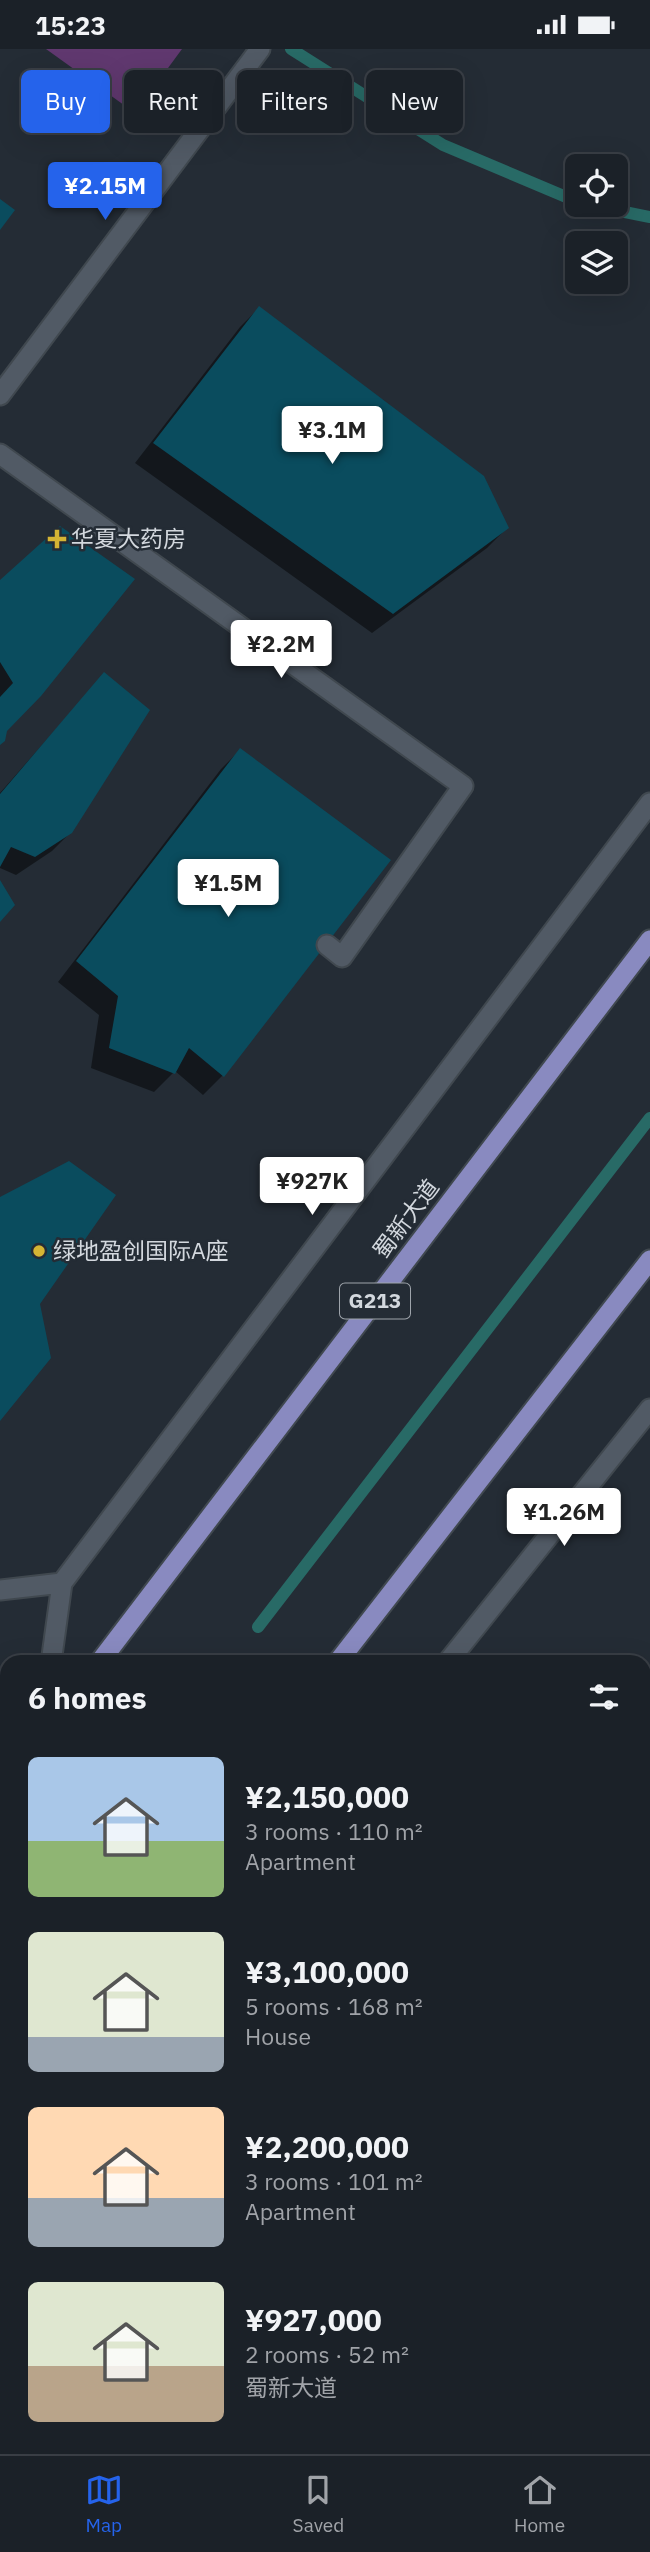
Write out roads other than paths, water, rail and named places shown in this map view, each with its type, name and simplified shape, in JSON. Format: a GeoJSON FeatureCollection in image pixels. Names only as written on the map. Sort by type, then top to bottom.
{"type":"FeatureCollection","features":[{"type":"Feature","properties":{"kind":"highway","name":"蜀新大道"},"geometry":{"type":"LineString","coordinates":[[105,1655],[650,940]]}},
{"type":"Feature","properties":{"kind":"highway"},"geometry":{"type":"LineString","coordinates":[[343,1655],[650,1260]]}},
{"type":"Feature","properties":{"kind":"street"},"geometry":{"type":"LineString","coordinates":[[0,395],[260,49]]}},
{"type":"Feature","properties":{"kind":"street"},"geometry":{"type":"LineString","coordinates":[[0,454],[463,786],[342,957],[327,945]]}},
{"type":"Feature","properties":{"kind":"street"},"geometry":{"type":"LineString","coordinates":[[52,1655],[61,1583],[650,803]]}},
{"type":"Feature","properties":{"kind":"street"},"geometry":{"type":"LineString","coordinates":[[453,1655],[650,1409]]}},
{"type":"Feature","properties":{"kind":"street"},"geometry":{"type":"LineString","coordinates":[[0,1590],[61,1583]]}},
{"type":"Feature","properties":{"kind":"waterway"},"geometry":{"type":"LineString","coordinates":[[291,49],[443,145],[565,197]]}},
{"type":"Feature","properties":{"kind":"waterway"},"geometry":{"type":"LineString","coordinates":[[628,213],[650,217]]}},
{"type":"Feature","properties":{"kind":"waterway"},"geometry":{"type":"LineString","coordinates":[[258,1627],[650,1118]]}},
{"type":"Feature","properties":{"kind":"place","name":"华夏大药房"},"geometry":{"type":"Point","coordinates":[57,539]}},
{"type":"Feature","properties":{"kind":"place","name":"绿地盈创国际A座"},"geometry":{"type":"Point","coordinates":[39,1251]}}]}
